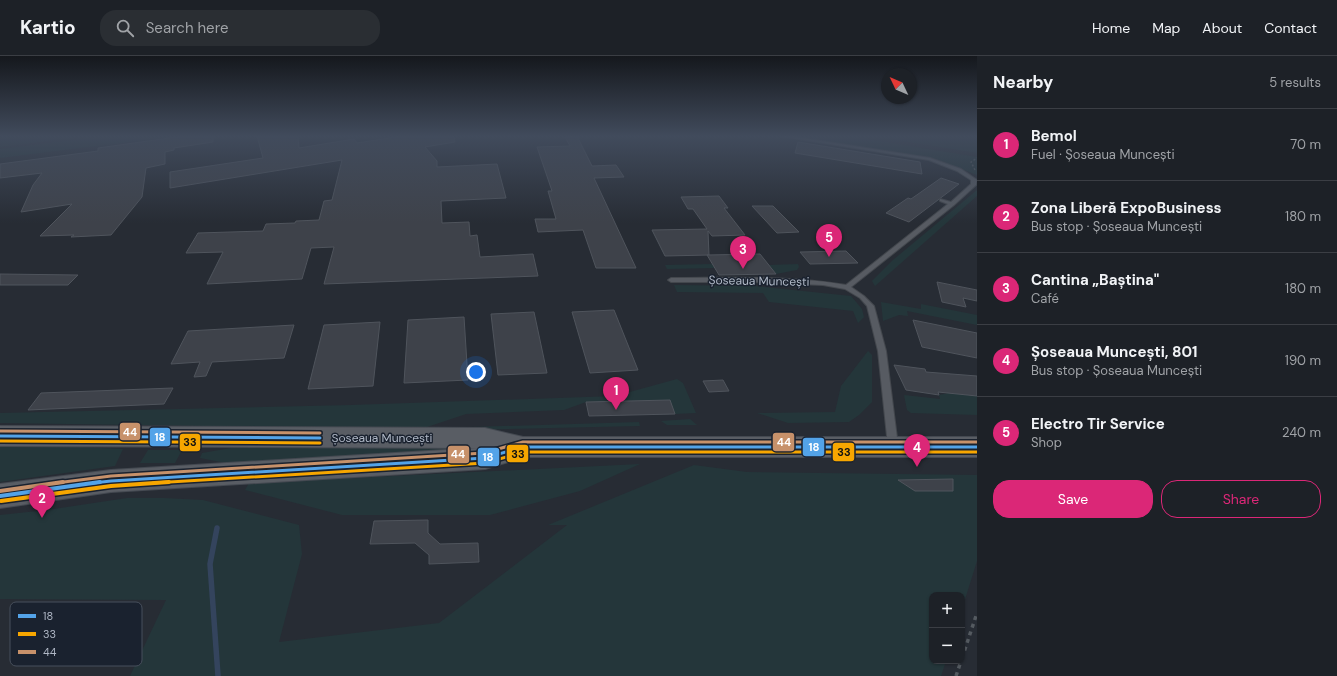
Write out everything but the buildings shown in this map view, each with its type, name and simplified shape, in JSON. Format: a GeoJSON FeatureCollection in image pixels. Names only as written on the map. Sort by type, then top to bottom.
{"type":"FeatureCollection","features":[{"type":"Feature","properties":{"kind":"main road","name":"Șoseaua Muncești"},"geometry":{"type":"LineString","coordinates":[[0,436],[485,438],[523,447],[977,447]]}},
{"type":"Feature","properties":{"kind":"main road","name":"Șoseaua Muncești"},"geometry":{"type":"LineString","coordinates":[[0,496],[111,481],[485,458],[523,447]]}},
{"type":"Feature","properties":{"kind":"lane"},"geometry":{"type":"LineString","coordinates":[[847,287],[952,204],[974,184],[974,180],[970,176],[946,165]]}},
{"type":"Feature","properties":{"kind":"lane"},"geometry":{"type":"LineString","coordinates":[[942,200],[952,204]]}},
{"type":"Feature","properties":{"kind":"lane","name":"Șoseaua Muncești"},"geometry":{"type":"LineString","coordinates":[[671,280],[806,282],[835,284],[847,287],[862,297],[870,306],[882,351],[893,447]]}},
{"type":"Feature","properties":{"kind":"path"},"geometry":{"type":"LineString","coordinates":[[970,176],[975,170],[973,165]]}},
{"type":"Feature","properties":{"kind":"path"},"geometry":{"type":"LineString","coordinates":[[965,651],[977,613]]}},
{"type":"Feature","properties":{"kind":"path"},"geometry":{"type":"LineString","coordinates":[[956,676],[960,664]]}},
{"type":"Feature","properties":{"kind":"shaded area"},"geometry":{"type":"Polygon","coordinates":[[[951,165],[977,165],[977,175],[951,165]]]}},
{"type":"Feature","properties":{"kind":"shaded area"},"geometry":{"type":"Polygon","coordinates":[[[977,190],[977,196],[875,286],[872,281],[893,260],[977,190]]]}},
{"type":"Feature","properties":{"kind":"shaded area"},"geometry":{"type":"Polygon","coordinates":[[[712,264],[715,268],[667,269],[665,265],[712,264]]]}},
{"type":"Feature","properties":{"kind":"shaded area"},"geometry":{"type":"Polygon","coordinates":[[[798,264],[799,267],[797,270],[776,274],[769,265],[798,264]]]}},
{"type":"Feature","properties":{"kind":"shaded area"},"geometry":{"type":"Polygon","coordinates":[[[674,285],[755,286],[851,296],[862,309],[864,317],[858,323],[853,311],[769,302],[763,293],[677,292],[674,285]]]}},
{"type":"Feature","properties":{"kind":"shaded area"},"geometry":{"type":"Polygon","coordinates":[[[881,302],[921,309],[921,304],[977,315],[977,325],[907,311],[908,316],[899,315],[883,321],[881,302]]]}},
{"type":"Feature","properties":{"kind":"shaded area"},"geometry":{"type":"Polygon","coordinates":[[[868,351],[872,355],[872,402],[859,415],[849,422],[788,423],[757,413],[835,412],[841,386],[868,351]]]}},
{"type":"Feature","properties":{"kind":"shaded area"},"geometry":{"type":"Polygon","coordinates":[[[677,379],[683,383],[696,413],[675,414],[669,400],[586,402],[564,410],[466,414],[421,429],[0,423],[0,413],[351,405],[615,396],[677,379]]]}},
{"type":"Feature","properties":{"kind":"shaded area"},"geometry":{"type":"Polygon","coordinates":[[[949,393],[977,396],[977,415],[911,413],[907,410],[904,395],[940,399],[939,395],[949,393]]]}},
{"type":"Feature","properties":{"kind":"shaded area"},"geometry":{"type":"Polygon","coordinates":[[[690,419],[697,425],[667,425],[661,421],[690,419]]]}},
{"type":"Feature","properties":{"kind":"shaded area"},"geometry":{"type":"Polygon","coordinates":[[[639,422],[640,426],[470,430],[471,427],[639,422]]]}},
{"type":"Feature","properties":{"kind":"shaded area"},"geometry":{"type":"Polygon","coordinates":[[[0,443],[123,449],[115,466],[0,482],[0,443]]]}},
{"type":"Feature","properties":{"kind":"shaded area"},"geometry":{"type":"Polygon","coordinates":[[[254,444],[470,446],[469,452],[241,466],[200,458],[202,453],[254,444]]]}},
{"type":"Feature","properties":{"kind":"shaded area"},"geometry":{"type":"Polygon","coordinates":[[[148,450],[182,450],[175,463],[140,463],[148,450]]]}},
{"type":"Feature","properties":{"kind":"shaded area"},"geometry":{"type":"Polygon","coordinates":[[[640,464],[580,491],[490,515],[342,515],[245,490],[249,483],[640,464]]]}},
{"type":"Feature","properties":{"kind":"shaded area"},"geometry":{"type":"Polygon","coordinates":[[[694,465],[747,472],[977,475],[977,561],[965,599],[965,592],[929,592],[929,664],[945,664],[941,676],[130,676],[135,666],[142,666],[142,651],[166,600],[0,599],[0,515],[47,510],[127,498],[203,500],[299,525],[302,554],[279,642],[439,623],[567,525],[548,525],[694,465]]]}},
{"type":"Feature","properties":{"kind":"waterway"},"geometry":{"type":"LineString","coordinates":[[217,528],[210,564],[218,676]]}},
{"type":"Feature","properties":{"kind":"transit line","name":"44"},"geometry":{"type":"LineString","coordinates":[[0,431],[320,433]]}},
{"type":"Feature","properties":{"kind":"transit line","name":"18"},"geometry":{"type":"LineString","coordinates":[[0,436],[320,438]]}},
{"type":"Feature","properties":{"kind":"transit line","name":"33"},"geometry":{"type":"LineString","coordinates":[[0,441],[320,443]]}},
{"type":"Feature","properties":{"kind":"transit line","name":"44"},"geometry":{"type":"LineString","coordinates":[[0,491],[111,476],[484,453],[523,442],[977,442]]}},
{"type":"Feature","properties":{"kind":"transit line","name":"18"},"geometry":{"type":"LineString","coordinates":[[0,496],[111,481],[485,458],[523,447],[977,447]]}},
{"type":"Feature","properties":{"kind":"transit line","name":"33"},"geometry":{"type":"LineString","coordinates":[[1,501],[111,486],[485,463],[524,452],[977,452]]}},
{"type":"Feature","properties":{"kind":"place","name":"Electro Tir Service"},"geometry":{"type":"Point","coordinates":[829,257]}},
{"type":"Feature","properties":{"kind":"place","name":"Cantina „Baștina\""},"geometry":{"type":"Point","coordinates":[743,269]}},
{"type":"Feature","properties":{"kind":"place","name":"Bemol"},"geometry":{"type":"Point","coordinates":[616,410]}},
{"type":"Feature","properties":{"kind":"place","name":"Șoseaua Muncești, 801"},"geometry":{"type":"Point","coordinates":[917,467]}},
{"type":"Feature","properties":{"kind":"place","name":"Zona Liberă ExpoBusiness"},"geometry":{"type":"Point","coordinates":[42,518]}}]}
